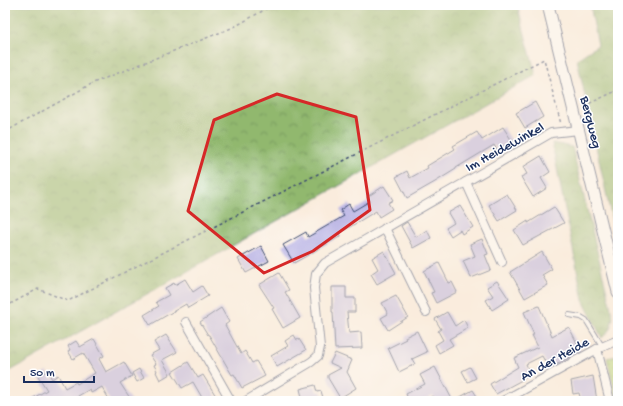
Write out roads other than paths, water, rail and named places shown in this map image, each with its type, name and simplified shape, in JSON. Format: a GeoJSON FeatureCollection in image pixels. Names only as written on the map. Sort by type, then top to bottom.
{"type":"FeatureCollection","features":[{"type":"Feature","properties":{"kind":"main road","name":"Bergweg"},"geometry":{"type":"LineString","coordinates":[[548,5],[618,292]]}},
{"type":"Feature","properties":{"kind":"street","name":"Im Heidewinkel"},"geometry":{"type":"LineString","coordinates":[[246,401],[311,362],[318,356],[320,347],[314,288],[316,274],[325,263],[551,133],[579,130]]}},
{"type":"Feature","properties":{"kind":"street","name":"Im Heidewinkel"},"geometry":{"type":"LineString","coordinates":[[466,182],[502,262]]}},
{"type":"Feature","properties":{"kind":"street"},"geometry":{"type":"LineString","coordinates":[[385,228],[426,312]]}},
{"type":"Feature","properties":{"kind":"street"},"geometry":{"type":"LineString","coordinates":[[186,322],[231,401]]}},
{"type":"Feature","properties":{"kind":"street","name":"An der Heide"},"geometry":{"type":"LineString","coordinates":[[503,401],[600,347],[618,340]]}},
{"type":"Feature","properties":{"kind":"street"},"geometry":{"type":"LineString","coordinates":[[600,347],[610,401]]}},
{"type":"Feature","properties":{"kind":"lane"},"geometry":{"type":"LineString","coordinates":[[569,315],[581,317],[586,320],[600,347]]}}]}
